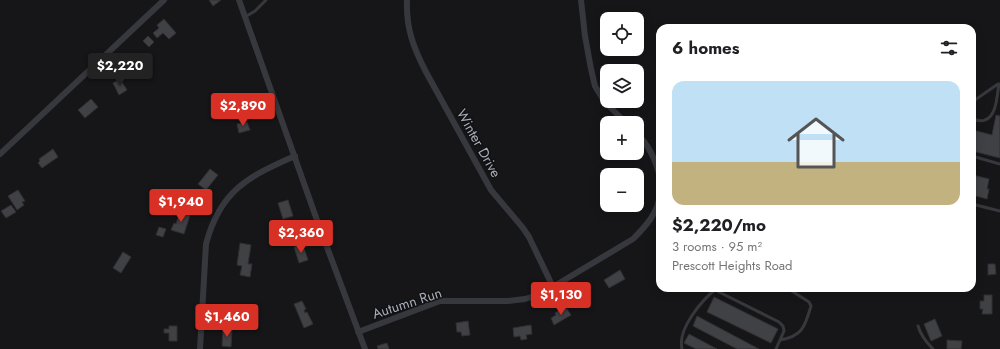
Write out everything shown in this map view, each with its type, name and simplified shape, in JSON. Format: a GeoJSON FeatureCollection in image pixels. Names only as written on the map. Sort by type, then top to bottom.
{"type":"FeatureCollection","features":[{"type":"Feature","properties":{"kind":"street"},"geometry":{"type":"LineString","coordinates":[[0,154],[164,0]]}},
{"type":"Feature","properties":{"kind":"street"},"geometry":{"type":"LineString","coordinates":[[239,0],[365,349]]}},
{"type":"Feature","properties":{"kind":"street","name":"Winter Drive"},"geometry":{"type":"LineString","coordinates":[[407,0],[406,16],[409,33],[421,62],[486,181],[496,197],[526,233],[553,287]]}},
{"type":"Feature","properties":{"kind":"street"},"geometry":{"type":"LineString","coordinates":[[581,0],[585,36],[595,86],[604,101],[619,116]]}},
{"type":"Feature","properties":{"kind":"street"},"geometry":{"type":"LineString","coordinates":[[644,142],[651,150],[656,162]]}},
{"type":"Feature","properties":{"kind":"street"},"geometry":{"type":"LineString","coordinates":[[200,349],[206,244],[210,228],[217,213],[238,187],[251,177],[295,156]]}},
{"type":"Feature","properties":{"kind":"street","name":"Autumn Run"},"geometry":{"type":"LineString","coordinates":[[358,332],[440,302],[508,301],[525,299],[541,294],[633,239],[645,227],[654,214],[656,207]]}},
{"type":"Feature","properties":{"kind":"lane"},"geometry":{"type":"LineString","coordinates":[[245,16],[255,11],[266,0]]}},
{"type":"Feature","properties":{"kind":"lane"},"geometry":{"type":"LineString","coordinates":[[976,99],[1000,84]]}},
{"type":"Feature","properties":{"kind":"lane"},"geometry":{"type":"LineString","coordinates":[[976,120],[987,120],[993,112],[1000,84]]}},
{"type":"Feature","properties":{"kind":"lane"},"geometry":{"type":"LineString","coordinates":[[976,157],[1000,164]]}},
{"type":"Feature","properties":{"kind":"lane"},"geometry":{"type":"LineString","coordinates":[[976,205],[1000,211]]}},
{"type":"Feature","properties":{"kind":"lane"},"geometry":{"type":"LineString","coordinates":[[682,349],[680,341],[692,315],[713,292]]}},
{"type":"Feature","properties":{"kind":"lane"},"geometry":{"type":"LineString","coordinates":[[722,292],[779,322],[783,326],[784,330],[776,349]]}},
{"type":"Feature","properties":{"kind":"lane"},"geometry":{"type":"LineString","coordinates":[[780,340],[791,338],[802,330],[811,306],[810,302],[794,292]]}},
{"type":"Feature","properties":{"kind":"lane"},"geometry":{"type":"LineString","coordinates":[[918,326],[924,339],[933,349]]}},
{"type":"Feature","properties":{"kind":"building"},"geometry":{"type":"Polygon","coordinates":[[[209,0],[221,0],[213,6],[209,0]]]}},
{"type":"Feature","properties":{"kind":"building"},"geometry":{"type":"Polygon","coordinates":[[[164,19],[176,33],[169,39],[163,33],[157,38],[153,33],[159,28],[157,25],[164,19]]]}},
{"type":"Feature","properties":{"kind":"building"},"geometry":{"type":"Polygon","coordinates":[[[148,36],[154,42],[149,47],[143,41],[148,36]]]}},
{"type":"Feature","properties":{"kind":"building"},"geometry":{"type":"Polygon","coordinates":[[[121,60],[129,73],[121,77],[113,64],[121,60]]]}},
{"type":"Feature","properties":{"kind":"building"},"geometry":{"type":"Polygon","coordinates":[[[120,79],[127,90],[119,95],[113,83],[120,79]]]}},
{"type":"Feature","properties":{"kind":"building"},"geometry":{"type":"Polygon","coordinates":[[[257,98],[262,112],[247,117],[244,110],[249,109],[247,102],[257,98]]]}},
{"type":"Feature","properties":{"kind":"building"},"geometry":{"type":"Polygon","coordinates":[[[91,99],[98,107],[85,118],[78,110],[91,99]]]}},
{"type":"Feature","properties":{"kind":"building"},"geometry":{"type":"Polygon","coordinates":[[[996,115],[1000,116],[1000,158],[976,152],[976,131],[992,135],[996,115]]]}},
{"type":"Feature","properties":{"kind":"building"},"geometry":{"type":"Polygon","coordinates":[[[247,122],[250,130],[239,133],[237,124],[247,122]]]}},
{"type":"Feature","properties":{"kind":"building"},"geometry":{"type":"Polygon","coordinates":[[[53,149],[58,157],[42,168],[38,163],[40,161],[39,159],[53,149]]]}},
{"type":"Feature","properties":{"kind":"building"},"geometry":{"type":"Polygon","coordinates":[[[210,169],[218,175],[206,190],[198,184],[210,169]]]}},
{"type":"Feature","properties":{"kind":"building"},"geometry":{"type":"Polygon","coordinates":[[[976,176],[989,179],[987,199],[976,196],[976,176]]]}},
{"type":"Feature","properties":{"kind":"building"},"geometry":{"type":"Polygon","coordinates":[[[18,190],[25,201],[22,202],[24,205],[17,210],[8,196],[18,190]]]}},
{"type":"Feature","properties":{"kind":"building"},"geometry":{"type":"Polygon","coordinates":[[[288,200],[293,216],[283,219],[278,203],[288,200]]]}},
{"type":"Feature","properties":{"kind":"building"},"geometry":{"type":"Polygon","coordinates":[[[11,205],[16,212],[6,218],[1,211],[11,205]]]}},
{"type":"Feature","properties":{"kind":"building"},"geometry":{"type":"Polygon","coordinates":[[[180,211],[190,215],[184,234],[171,230],[174,223],[176,224],[180,211]]]}},
{"type":"Feature","properties":{"kind":"building"},"geometry":{"type":"Polygon","coordinates":[[[159,227],[166,229],[163,237],[156,235],[159,227]]]}},
{"type":"Feature","properties":{"kind":"building"},"geometry":{"type":"Polygon","coordinates":[[[240,243],[251,245],[248,264],[252,264],[250,277],[240,275],[242,266],[237,265],[240,243]]]}},
{"type":"Feature","properties":{"kind":"building"},"geometry":{"type":"Polygon","coordinates":[[[303,245],[308,260],[299,263],[294,247],[303,245]]]}},
{"type":"Feature","properties":{"kind":"building"},"geometry":{"type":"Polygon","coordinates":[[[123,252],[131,257],[121,273],[113,268],[123,252]]]}},
{"type":"Feature","properties":{"kind":"building"},"geometry":{"type":"Polygon","coordinates":[[[988,264],[995,264],[996,274],[988,275],[988,264]]]}},
{"type":"Feature","properties":{"kind":"building"},"geometry":{"type":"Polygon","coordinates":[[[620,270],[625,279],[609,288],[604,280],[620,270]]]}},
{"type":"Feature","properties":{"kind":"building"},"geometry":{"type":"Polygon","coordinates":[[[984,295],[992,295],[992,314],[982,314],[983,309],[980,309],[980,301],[984,301],[984,295]]]}},
{"type":"Feature","properties":{"kind":"building"},"geometry":{"type":"Polygon","coordinates":[[[714,297],[778,329],[771,343],[707,312],[714,297]]]}},
{"type":"Feature","properties":{"kind":"building"},"geometry":{"type":"Polygon","coordinates":[[[302,301],[306,309],[304,310],[305,313],[307,312],[313,324],[304,328],[294,304],[302,301]]]}},
{"type":"Feature","properties":{"kind":"building"},"geometry":{"type":"Polygon","coordinates":[[[565,306],[571,315],[554,325],[551,318],[565,306]]]}},
{"type":"Feature","properties":{"kind":"building"},"geometry":{"type":"Polygon","coordinates":[[[697,316],[759,349],[737,349],[693,326],[697,316]]]}},
{"type":"Feature","properties":{"kind":"building"},"geometry":{"type":"Polygon","coordinates":[[[935,319],[942,336],[931,341],[924,324],[935,319]]]}},
{"type":"Feature","properties":{"kind":"building"},"geometry":{"type":"Polygon","coordinates":[[[468,321],[470,335],[462,336],[461,332],[457,332],[456,323],[468,321]]]}},
{"type":"Feature","properties":{"kind":"building"},"geometry":{"type":"Polygon","coordinates":[[[531,325],[532,334],[526,335],[527,339],[521,340],[520,336],[514,337],[513,328],[531,325]]]}},
{"type":"Feature","properties":{"kind":"building"},"geometry":{"type":"Polygon","coordinates":[[[169,326],[177,326],[177,341],[169,341],[169,333],[164,333],[164,329],[169,329],[169,326]]]}},
{"type":"Feature","properties":{"kind":"building"},"geometry":{"type":"Polygon","coordinates":[[[223,329],[232,330],[231,347],[222,346],[223,329]]]}},
{"type":"Feature","properties":{"kind":"building"},"geometry":{"type":"Polygon","coordinates":[[[689,334],[717,349],[696,349],[684,343],[689,334]]]}},
{"type":"Feature","properties":{"kind":"building"},"geometry":{"type":"Polygon","coordinates":[[[947,340],[962,341],[961,349],[947,349],[947,340]]]}},
{"type":"Feature","properties":{"kind":"building"},"geometry":{"type":"Polygon","coordinates":[[[387,343],[389,349],[378,349],[377,346],[387,343]]]}}]}
